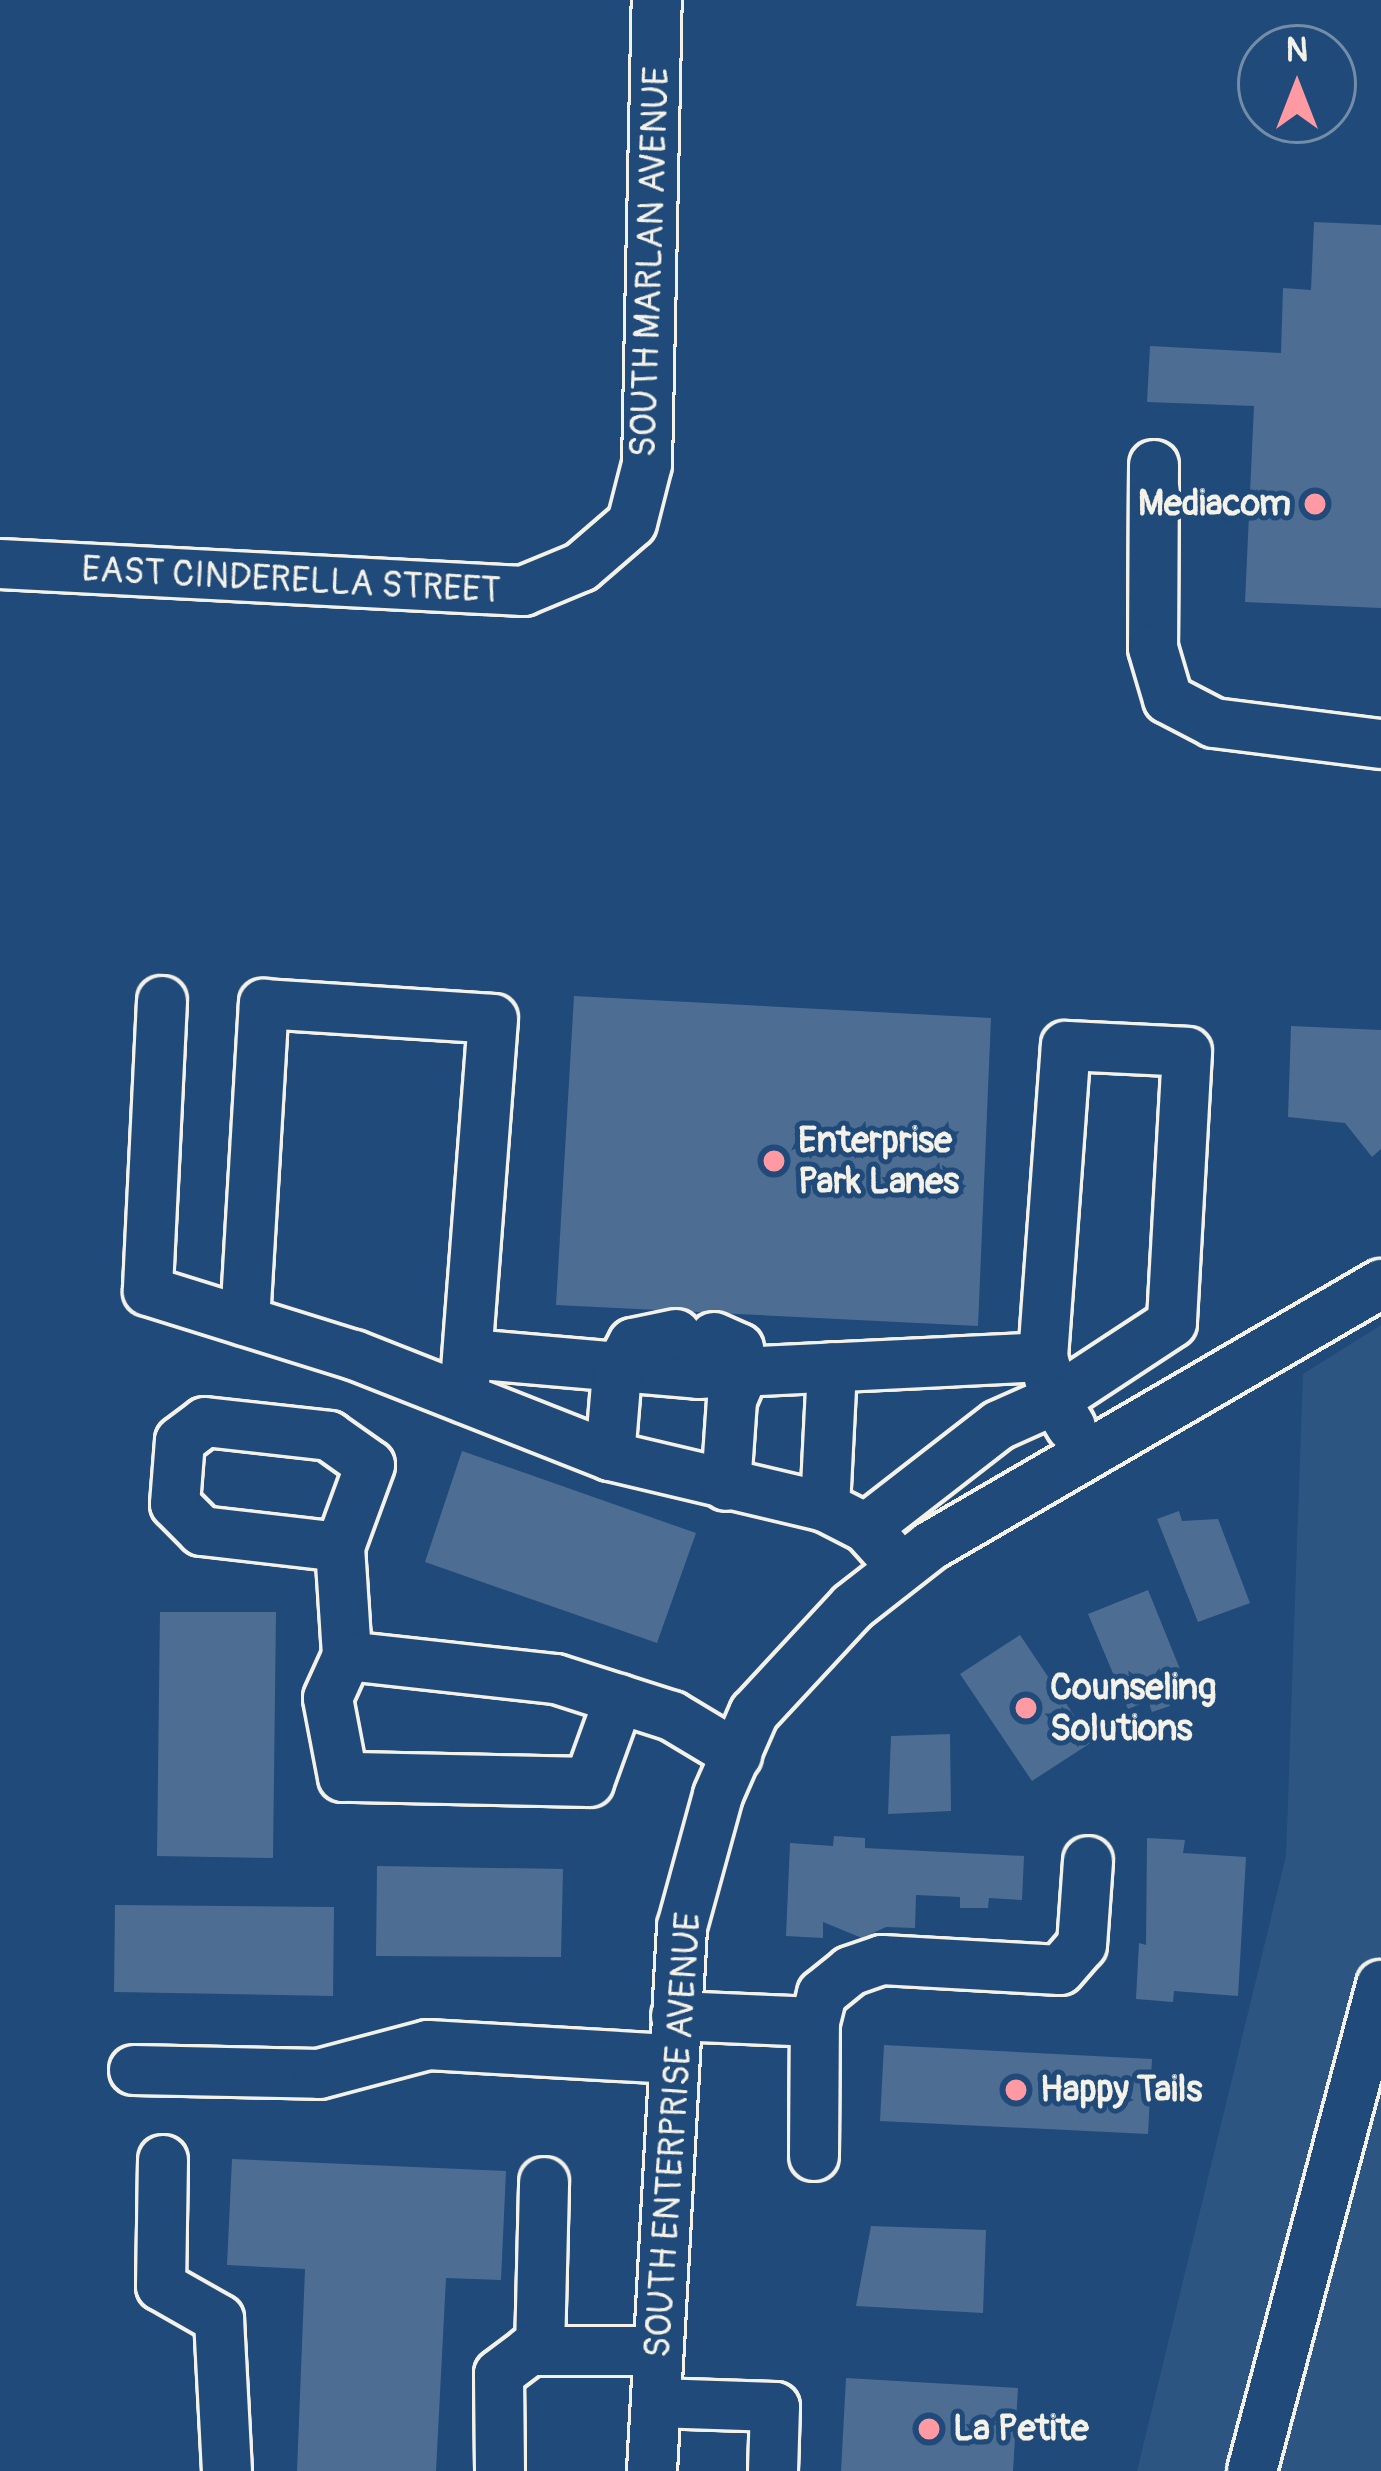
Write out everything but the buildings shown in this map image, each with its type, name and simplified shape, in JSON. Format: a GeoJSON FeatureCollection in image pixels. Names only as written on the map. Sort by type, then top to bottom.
{"type":"FeatureCollection","features":[{"type":"Feature","properties":{"kind":"street","name":"SOUTH MARLAN AVENUE"},"geometry":{"type":"LineString","coordinates":[[632,523],[647,464],[657,0]]}},
{"type":"Feature","properties":{"kind":"street"},"geometry":{"type":"LineString","coordinates":[[1154,465],[1153,648],[1168,699],[1214,723],[1381,744]]}},
{"type":"Feature","properties":{"kind":"street","name":"EAST CINDERELLA STREET"},"geometry":{"type":"LineString","coordinates":[[0,565],[523,592],[581,567],[632,523]]}},
{"type":"Feature","properties":{"kind":"street"},"geometry":{"type":"LineString","coordinates":[[162,1001],[148,1291],[245,1321],[467,1376],[617,1373],[711,1348]]}},
{"type":"Feature","properties":{"kind":"street"},"geometry":{"type":"LineString","coordinates":[[245,1321],[264,1004],[493,1018],[467,1376]]}},
{"type":"Feature","properties":{"kind":"street"},"geometry":{"type":"LineString","coordinates":[[846,1517],[999,1425],[1049,1378],[1172,1324],[1187,1052],[1066,1046],[1049,1378],[1089,1456]]}},
{"type":"Feature","properties":{"kind":"street","name":"SOUTH ENTERPRISE AVENUE"},"geometry":{"type":"LineString","coordinates":[[652,2471],[674,2038],[691,1882],[754,1713],[902,1567],[1381,1284]]}},
{"type":"Feature","properties":{"kind":"street"},"geometry":{"type":"LineString","coordinates":[[610,1456],[617,1373],[633,1342],[711,1348],[832,1367],[1049,1378]]}},
{"type":"Feature","properties":{"kind":"street"},"geometry":{"type":"LineString","coordinates":[[711,1348],[732,1400],[726,1486]]}},
{"type":"Feature","properties":{"kind":"street"},"geometry":{"type":"LineString","coordinates":[[832,1367],[846,1517]]}},
{"type":"Feature","properties":{"kind":"street"},"geometry":{"type":"LineString","coordinates":[[467,1376],[610,1456],[846,1517],[902,1567]]}},
{"type":"Feature","properties":{"kind":"street"},"geometry":{"type":"LineString","coordinates":[[340,1547],[346,1656],[328,1698],[343,1777],[589,1782],[619,1699]]}},
{"type":"Feature","properties":{"kind":"street"},"geometry":{"type":"LineString","coordinates":[[346,1656],[556,1678],[671,1716],[737,1755]]}},
{"type":"Feature","properties":{"kind":"street"},"geometry":{"type":"LineString","coordinates":[[814,2156],[815,2022],[822,1994],[850,1971],[882,1960],[1060,1970],[1073,1963],[1082,1945],[1088,1861]]}},
{"type":"Feature","properties":{"kind":"street"},"geometry":{"type":"LineString","coordinates":[[1252,2471],[1381,1985]]}},
{"type":"Feature","properties":{"kind":"street"},"geometry":{"type":"LineString","coordinates":[[134,2070],[319,2074],[428,2045],[674,2038],[815,2022]]}},
{"type":"Feature","properties":{"kind":"street"},"geometry":{"type":"LineString","coordinates":[[163,2161],[161,2286],[219,2319],[227,2471]]}},
{"type":"Feature","properties":{"kind":"street"},"geometry":{"type":"LineString","coordinates":[[540,2350],[544,2182]]}},
{"type":"Feature","properties":{"kind":"street"},"geometry":{"type":"LineString","coordinates":[[500,2471],[499,2374],[540,2350],[658,2351]]}},
{"type":"Feature","properties":{"kind":"street"},"geometry":{"type":"LineString","coordinates":[[656,2403],[776,2408],[773,2471]]}},
{"type":"Feature","properties":{"kind":"shaded area"},"geometry":{"type":"Polygon","coordinates":[[[1381,1325],[1381,2471],[1137,2471],[1286,1856],[1303,1374],[1381,1325]]]}},
{"type":"Feature","properties":{"kind":"place","name":"Mediacom"},"geometry":{"type":"Point","coordinates":[1315,504]}},
{"type":"Feature","properties":{"kind":"place","name":"Enterprise Park Lanes"},"geometry":{"type":"Point","coordinates":[774,1161]}},
{"type":"Feature","properties":{"kind":"place","name":"Counseling Solutions"},"geometry":{"type":"Point","coordinates":[1026,1708]}},
{"type":"Feature","properties":{"kind":"place","name":"Happy Tails"},"geometry":{"type":"Point","coordinates":[1016,2090]}},
{"type":"Feature","properties":{"kind":"place","name":"La Petite"},"geometry":{"type":"Point","coordinates":[929,2429]}}]}
